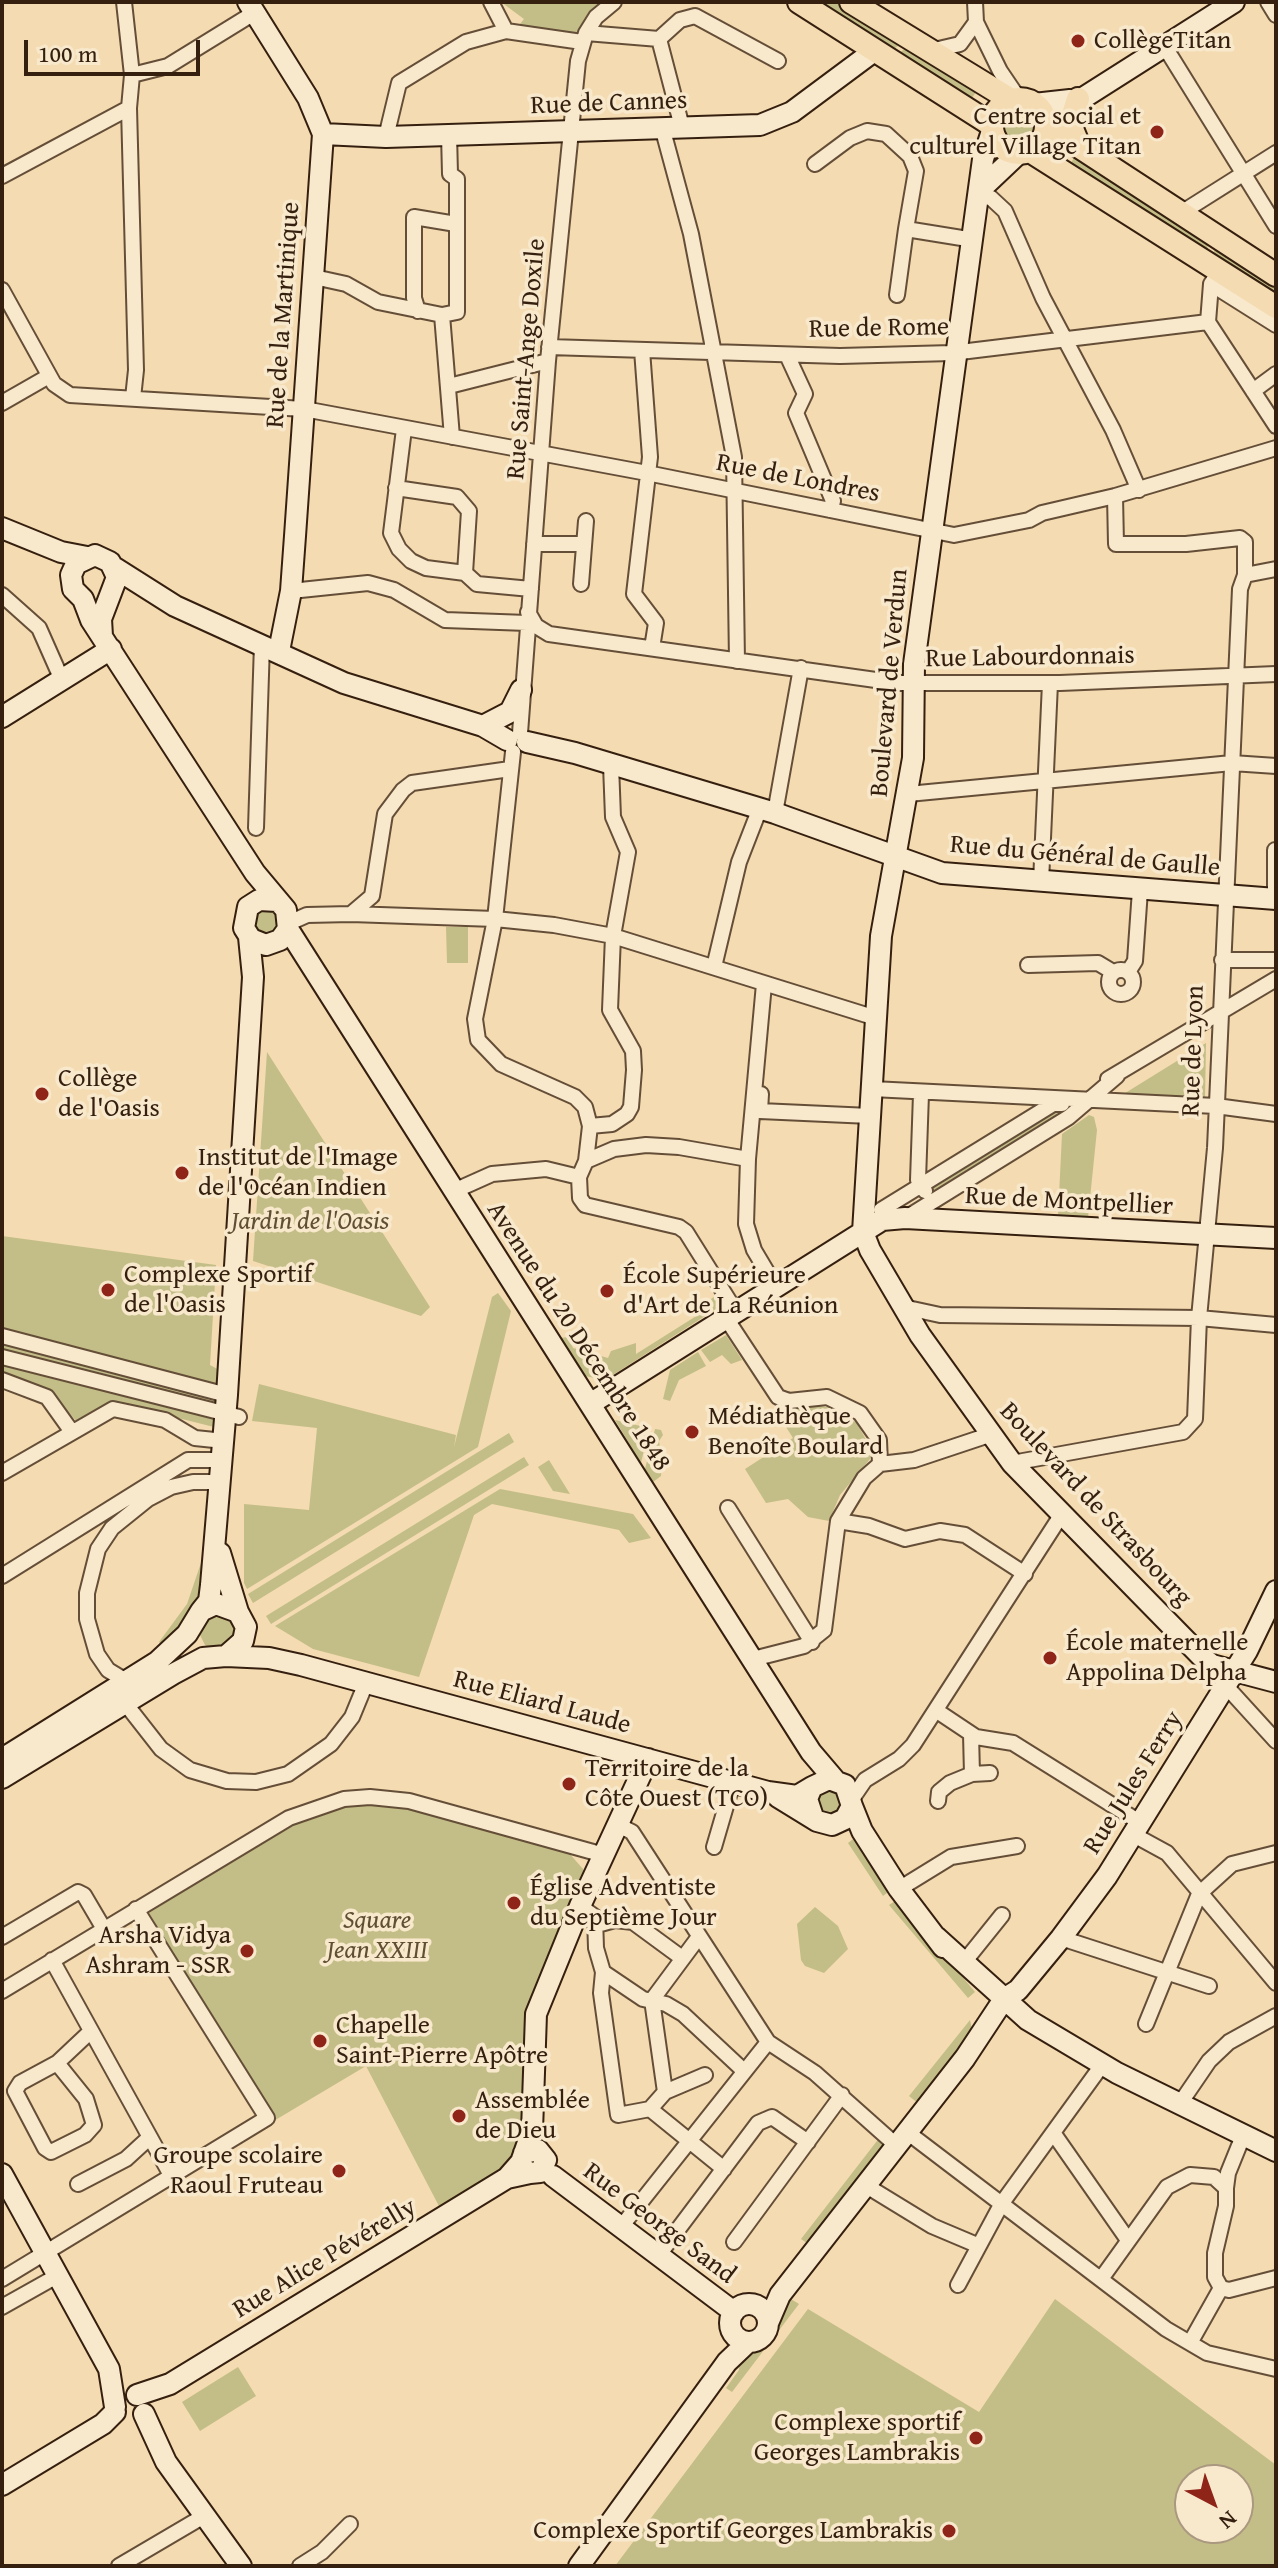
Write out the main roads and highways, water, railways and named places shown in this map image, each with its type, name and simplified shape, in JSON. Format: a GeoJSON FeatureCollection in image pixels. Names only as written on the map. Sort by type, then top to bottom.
{"type":"FeatureCollection","features":[{"type":"Feature","properties":{"kind":"main road"},"geometry":{"type":"LineString","coordinates":[[799,2],[992,128],[1001,147],[1024,152],[1215,277],[1276,307]]}},
{"type":"Feature","properties":{"kind":"main road"},"geometry":{"type":"LineString","coordinates":[[851,2],[927,51],[1031,109],[1079,146],[1276,275]]}},
{"type":"Feature","properties":{"kind":"main road"},"geometry":{"type":"LineString","coordinates":[[992,128],[994,114],[1078,99],[1231,3]]}},
{"type":"Feature","properties":{"kind":"main road","name":"Rue de la Martinique"},"geometry":{"type":"LineString","coordinates":[[251,7],[308,98],[323,134],[291,591],[270,648]]}},
{"type":"Feature","properties":{"kind":"main road","name":"Rue de Cannes"},"geometry":{"type":"LineString","coordinates":[[323,134],[386,137],[672,127],[741,128],[778,120],[874,51]]}},
{"type":"Feature","properties":{"kind":"main road"},"geometry":{"type":"LineString","coordinates":[[1078,99],[1070,124],[1079,146]]}},
{"type":"Feature","properties":{"kind":"main road"},"geometry":{"type":"LineString","coordinates":[[981,192],[1024,152],[1039,145],[1031,109]]}},
{"type":"Feature","properties":{"kind":"main road","name":"Boulevard de Verdun"},"geometry":{"type":"LineString","coordinates":[[863,1232],[881,936],[913,758],[912,684],[931,531],[959,352],[983,159],[992,128]]}},
{"type":"Feature","properties":{"kind":"main road"},"geometry":{"type":"LineString","coordinates":[[2,528],[61,552],[103,557],[115,568],[116,586],[101,619],[106,642],[62,680],[2,717]]}},
{"type":"Feature","properties":{"kind":"main road"},"geometry":{"type":"LineString","coordinates":[[2,539],[43,555],[71,581],[83,599],[95,602],[109,596]]}},
{"type":"Feature","properties":{"kind":"main road"},"geometry":{"type":"LineString","coordinates":[[71,581],[73,569],[87,557]]}},
{"type":"Feature","properties":{"kind":"main road","name":"Rue du Général de Gaulle"},"geometry":{"type":"LineString","coordinates":[[115,568],[175,606],[344,683],[483,726],[515,747],[611,765],[767,811],[942,873],[1276,899]]}},
{"type":"Feature","properties":{"kind":"main road","name":"Rue du Général de Gaulle"},"geometry":{"type":"LineString","coordinates":[[109,596],[130,594],[175,606]]}},
{"type":"Feature","properties":{"kind":"main road","name":"Avenue du 20 Décembre 1848"},"geometry":{"type":"LineString","coordinates":[[83,599],[91,620],[255,873],[300,950],[811,1752],[821,1783]]}},
{"type":"Feature","properties":{"kind":"main road"},"geometry":{"type":"LineString","coordinates":[[483,726],[510,712],[521,690]]}},
{"type":"Feature","properties":{"kind":"main road"},"geometry":{"type":"LineString","coordinates":[[2,1756],[126,1681],[175,1647],[209,1601],[223,1450],[231,1409],[253,977],[249,937],[243,921],[257,890],[255,873]]}},
{"type":"Feature","properties":{"kind":"main road"},"geometry":{"type":"LineString","coordinates":[[253,903],[266,898],[285,922]]}},
{"type":"Feature","properties":{"kind":"main road"},"geometry":{"type":"LineString","coordinates":[[249,937],[285,922]]}},
{"type":"Feature","properties":{"kind":"main road"},"geometry":{"type":"LineString","coordinates":[[253,977],[257,962],[285,922]]}},
{"type":"Feature","properties":{"kind":"main road","name":"Rue de Montpellier"},"geometry":{"type":"LineString","coordinates":[[590,1404],[882,1220],[905,1218],[1276,1238]]}},
{"type":"Feature","properties":{"kind":"main road","name":"Boulevard de Strasbourg"},"geometry":{"type":"LineString","coordinates":[[863,1232],[920,1335],[1012,1463],[1203,1658],[1230,1678],[1276,1682]]}},
{"type":"Feature","properties":{"kind":"main road"},"geometry":{"type":"LineString","coordinates":[[2,1778],[203,1658],[221,1656],[243,1641],[242,1619],[225,1579],[218,1513]]}},
{"type":"Feature","properties":{"kind":"main road","name":"Rue Jules Ferry"},"geometry":{"type":"LineString","coordinates":[[768,2323],[780,2295],[1061,1938],[1137,1829],[1230,1678],[1275,1597]]}},
{"type":"Feature","properties":{"kind":"main road"},"geometry":{"type":"LineString","coordinates":[[221,1656],[196,1643],[197,1619],[216,1604],[242,1619]]}},
{"type":"Feature","properties":{"kind":"main road","name":"Rue Eliard Laude"},"geometry":{"type":"LineString","coordinates":[[242,1619],[301,1665]]}},
{"type":"Feature","properties":{"kind":"main road","name":"Rue Eliard Laude"},"geometry":{"type":"LineString","coordinates":[[221,1656],[269,1658],[301,1665],[613,1749],[643,1772]]}},
{"type":"Feature","properties":{"kind":"main road"},"geometry":{"type":"LineString","coordinates":[[613,1749],[624,1765],[643,1772],[673,1766],[768,1792],[797,1796],[821,1783],[845,1785],[854,1798],[862,1831],[899,1889],[936,1937],[1008,2005],[1107,2073],[1276,2151]]}},
{"type":"Feature","properties":{"kind":"main road"},"geometry":{"type":"LineString","coordinates":[[536,2164],[532,2131],[536,2014],[580,1906],[643,1772]]}},
{"type":"Feature","properties":{"kind":"main road"},"geometry":{"type":"LineString","coordinates":[[813,1817],[807,1806],[821,1783]]}},
{"type":"Feature","properties":{"kind":"main road"},"geometry":{"type":"LineString","coordinates":[[768,1792],[827,1824],[839,1823],[862,1831]]}},
{"type":"Feature","properties":{"kind":"main road"},"geometry":{"type":"LineString","coordinates":[[839,1823],[854,1798]]}},
{"type":"Feature","properties":{"kind":"main road"},"geometry":{"type":"LineString","coordinates":[[936,1937],[965,1961],[1008,2005]]}},
{"type":"Feature","properties":{"kind":"main road","name":"Rue Alice Pévérelly"},"geometry":{"type":"LineString","coordinates":[[140,2403],[507,2178],[536,2164]]}},
{"type":"Feature","properties":{"kind":"main road","name":"Rue George Sand"},"geometry":{"type":"LineString","coordinates":[[536,2164],[734,2312]]}},
{"type":"Feature","properties":{"kind":"main road"},"geometry":{"type":"LineString","coordinates":[[2,2174],[109,2369],[140,2403],[166,2462],[241,2566]]}},
{"type":"Feature","properties":{"kind":"main road"},"geometry":{"type":"LineString","coordinates":[[740,2338],[730,2323],[734,2312],[743,2306],[755,2305],[780,2295]]}},
{"type":"Feature","properties":{"kind":"main road"},"geometry":{"type":"LineString","coordinates":[[740,2338],[760,2339],[768,2323],[764,2312],[755,2305]]}},
{"type":"Feature","properties":{"kind":"main road"},"geometry":{"type":"LineString","coordinates":[[579,2566],[727,2362],[740,2338]]}},
{"type":"Feature","properties":{"kind":"main road"},"geometry":{"type":"LineString","coordinates":[[109,2369],[111,2414]]}},
{"type":"Feature","properties":{"kind":"main road"},"geometry":{"type":"LineString","coordinates":[[111,2414],[129,2424],[139,2421],[140,2403]]}},
{"type":"Feature","properties":{"kind":"main road"},"geometry":{"type":"LineString","coordinates":[[2,2485],[111,2414]]}},
{"type":"Feature","properties":{"kind":"place","name":"CollègeTitan"},"geometry":{"type":"Point","coordinates":[1078,41]}},
{"type":"Feature","properties":{"kind":"place","name":"Centre social et culturel Village Titan"},"geometry":{"type":"Point","coordinates":[1157,132]}},
{"type":"Feature","properties":{"kind":"place","name":"Collège de l'Oasis"},"geometry":{"type":"Point","coordinates":[42,1094]}},
{"type":"Feature","properties":{"kind":"place","name":"Institut de l'Image de l'Océan Indien"},"geometry":{"type":"Point","coordinates":[182,1173]}},
{"type":"Feature","properties":{"kind":"place","name":"Complexe Sportif de l'Oasis"},"geometry":{"type":"Point","coordinates":[108,1290]}},
{"type":"Feature","properties":{"kind":"place","name":"École Supérieure d'Art de La Réunion"},"geometry":{"type":"Point","coordinates":[607,1291]}},
{"type":"Feature","properties":{"kind":"place","name":"Médiathèque Benoîte Boulard"},"geometry":{"type":"Point","coordinates":[692,1432]}},
{"type":"Feature","properties":{"kind":"place","name":"École maternelle Appolina Delpha"},"geometry":{"type":"Point","coordinates":[1050,1658]}},
{"type":"Feature","properties":{"kind":"place","name":"Territoire de la Côte Ouest (TCO)"},"geometry":{"type":"Point","coordinates":[569,1784]}},
{"type":"Feature","properties":{"kind":"place","name":"Église Adventiste du Septième Jour"},"geometry":{"type":"Point","coordinates":[514,1903]}},
{"type":"Feature","properties":{"kind":"place","name":"Arsha Vidya Ashram - SSR"},"geometry":{"type":"Point","coordinates":[247,1951]}},
{"type":"Feature","properties":{"kind":"place","name":"Chapelle Saint-Pierre Apôtre"},"geometry":{"type":"Point","coordinates":[320,2041]}},
{"type":"Feature","properties":{"kind":"place","name":"Assemblée de Dieu"},"geometry":{"type":"Point","coordinates":[459,2116]}},
{"type":"Feature","properties":{"kind":"place","name":"Groupe scolaire Raoul Fruteau"},"geometry":{"type":"Point","coordinates":[339,2171]}},
{"type":"Feature","properties":{"kind":"place","name":"Complexe sportif Georges Lambrakis"},"geometry":{"type":"Point","coordinates":[976,2438]}},
{"type":"Feature","properties":{"kind":"place","name":"Complexe Sportif Georges Lambrakis"},"geometry":{"type":"Point","coordinates":[949,2531]}},
{"type":"Feature","properties":{"kind":"park label","name":"Jardin de l'Oasis"},"geometry":{"type":"Point","coordinates":[310,1222]}},
{"type":"Feature","properties":{"kind":"park label","name":"Square Jean XXIII"},"geometry":{"type":"Point","coordinates":[377,1936]}}]}
